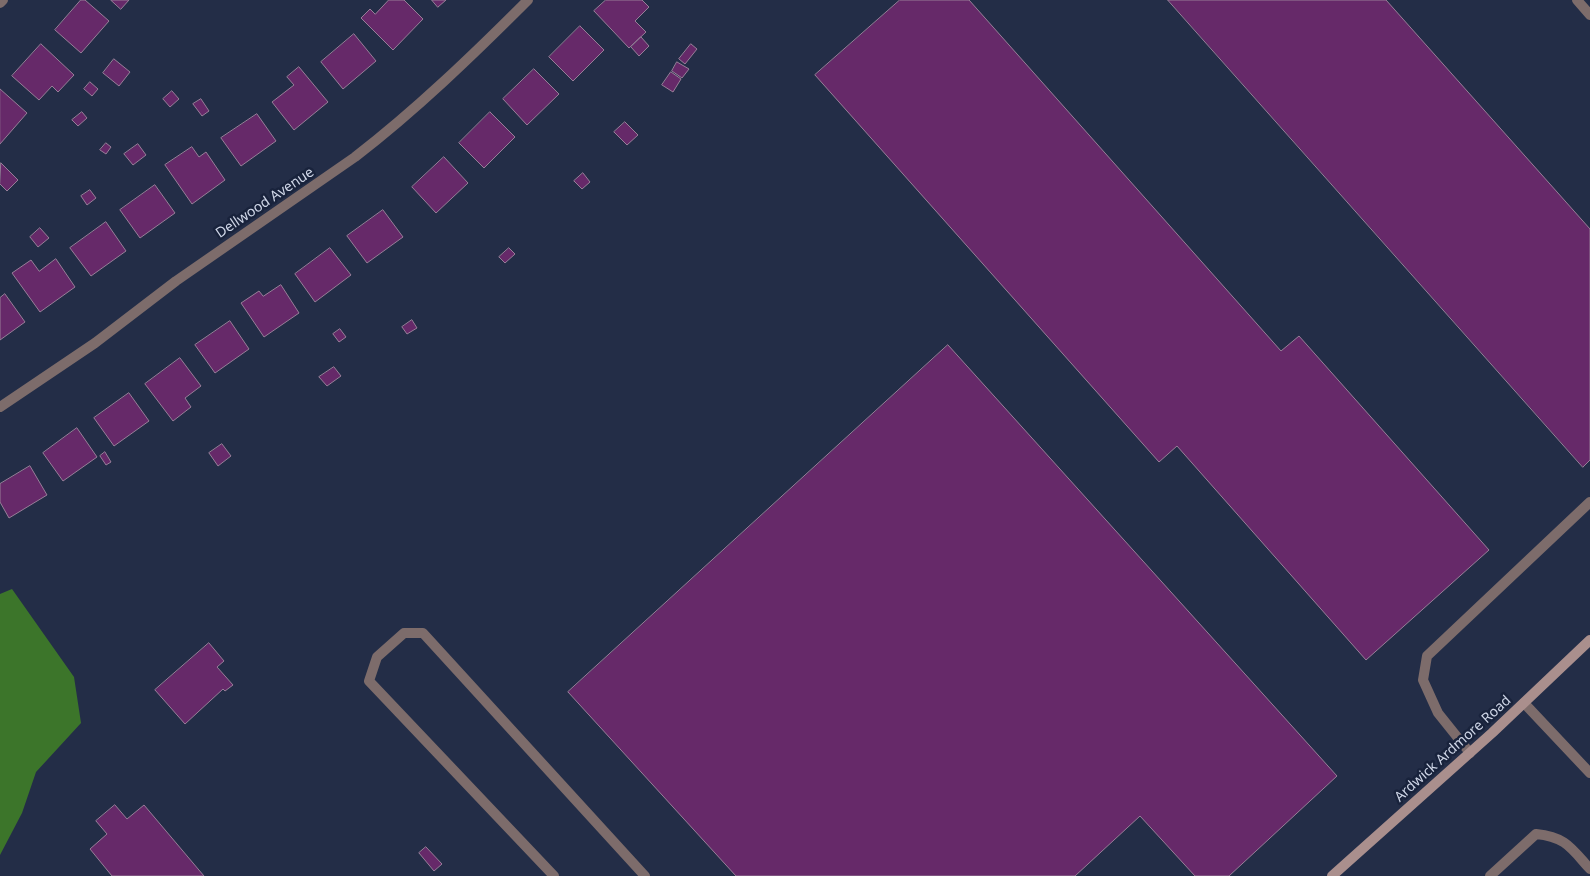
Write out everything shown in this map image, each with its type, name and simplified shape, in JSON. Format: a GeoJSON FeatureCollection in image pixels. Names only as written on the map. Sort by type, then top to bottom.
{"type":"FeatureCollection","features":[{"type":"Feature","properties":{"kind":"main road","name":"Ardwick Ardmore Road"},"geometry":{"type":"LineString","coordinates":[[1332,876],[1470,753],[1590,640]]}},
{"type":"Feature","properties":{"kind":"street"},"geometry":{"type":"LineString","coordinates":[[0,3],[3,0]]}},
{"type":"Feature","properties":{"kind":"street","name":"Dellwood Avenue"},"geometry":{"type":"LineString","coordinates":[[0,407],[95,343],[176,281],[371,145],[528,0]]}},
{"type":"Feature","properties":{"kind":"street"},"geometry":{"type":"LineString","coordinates":[[1577,0],[1590,15]]}},
{"type":"Feature","properties":{"kind":"street"},"geometry":{"type":"LineString","coordinates":[[1470,753],[1438,713],[1430,697],[1423,680],[1427,656],[1590,502]]}},
{"type":"Feature","properties":{"kind":"street"},"geometry":{"type":"LineString","coordinates":[[554,876],[369,681],[377,657],[404,633],[423,633],[645,876]]}},
{"type":"Feature","properties":{"kind":"street"},"geometry":{"type":"LineString","coordinates":[[1524,703],[1590,773]]}},
{"type":"Feature","properties":{"kind":"street"},"geometry":{"type":"LineString","coordinates":[[1490,876],[1536,834],[1551,836],[1565,841],[1590,869]]}},
{"type":"Feature","properties":{"kind":"green space"},"geometry":{"type":"Polygon","coordinates":[[[12,589],[74,677],[81,723],[36,772],[22,813],[0,855],[0,594],[12,589]]]}},
{"type":"Feature","properties":{"kind":"building"},"geometry":{"type":"Polygon","coordinates":[[[81,0],[85,0],[109,21],[81,53],[55,30],[81,0]]]}},
{"type":"Feature","properties":{"kind":"building"},"geometry":{"type":"Polygon","coordinates":[[[111,0],[129,0],[121,9],[111,0]]]}},
{"type":"Feature","properties":{"kind":"building"},"geometry":{"type":"Polygon","coordinates":[[[389,0],[404,0],[423,19],[393,50],[361,18],[370,9],[375,14],[389,0]]]}},
{"type":"Feature","properties":{"kind":"building"},"geometry":{"type":"Polygon","coordinates":[[[432,0],[446,0],[438,7],[432,0]]]}},
{"type":"Feature","properties":{"kind":"building"},"geometry":{"type":"Polygon","coordinates":[[[606,0],[642,0],[649,7],[635,21],[646,32],[629,48],[594,11],[606,0]]]}},
{"type":"Feature","properties":{"kind":"building"},"geometry":{"type":"Polygon","coordinates":[[[900,0],[969,0],[1281,351],[1299,336],[1489,550],[1366,660],[1177,446],[1159,462],[815,75],[900,0]]]}},
{"type":"Feature","properties":{"kind":"building"},"geometry":{"type":"Polygon","coordinates":[[[1168,0],[1386,0],[1590,229],[1590,460],[1583,467],[1168,0]]]}},
{"type":"Feature","properties":{"kind":"building"},"geometry":{"type":"Polygon","coordinates":[[[580,26],[604,50],[573,81],[549,57],[580,26]]]}},
{"type":"Feature","properties":{"kind":"building"},"geometry":{"type":"Polygon","coordinates":[[[354,34],[376,61],[343,89],[321,62],[354,34]]]}},
{"type":"Feature","properties":{"kind":"building"},"geometry":{"type":"Polygon","coordinates":[[[641,37],[649,46],[639,56],[631,47],[641,37]]]}},
{"type":"Feature","properties":{"kind":"building"},"geometry":{"type":"Polygon","coordinates":[[[41,44],[74,75],[58,92],[52,86],[39,100],[12,76],[41,44]]]}},
{"type":"Feature","properties":{"kind":"building"},"geometry":{"type":"Polygon","coordinates":[[[691,44],[697,49],[685,64],[679,59],[691,44]]]}},
{"type":"Feature","properties":{"kind":"building"},"geometry":{"type":"Polygon","coordinates":[[[114,59],[130,72],[119,86],[103,73],[114,59]]]}},
{"type":"Feature","properties":{"kind":"building"},"geometry":{"type":"Polygon","coordinates":[[[677,62],[689,69],[682,78],[672,71],[677,62]]]}},
{"type":"Feature","properties":{"kind":"building"},"geometry":{"type":"Polygon","coordinates":[[[299,67],[328,102],[294,130],[272,102],[294,85],[287,77],[299,67]]]}},
{"type":"Feature","properties":{"kind":"building"},"geometry":{"type":"Polygon","coordinates":[[[534,69],[559,94],[527,125],[503,99],[534,69]]]}},
{"type":"Feature","properties":{"kind":"building"},"geometry":{"type":"Polygon","coordinates":[[[671,72],[681,79],[673,92],[662,85],[671,72]]]}},
{"type":"Feature","properties":{"kind":"building"},"geometry":{"type":"Polygon","coordinates":[[[90,82],[98,89],[92,96],[84,89],[90,82]]]}},
{"type":"Feature","properties":{"kind":"building"},"geometry":{"type":"Polygon","coordinates":[[[0,89],[27,113],[0,144],[0,89]]]}},
{"type":"Feature","properties":{"kind":"building"},"geometry":{"type":"Polygon","coordinates":[[[172,91],[179,99],[170,107],[163,99],[172,91]]]}},
{"type":"Feature","properties":{"kind":"building"},"geometry":{"type":"Polygon","coordinates":[[[201,99],[209,111],[202,116],[193,104],[201,99]]]}},
{"type":"Feature","properties":{"kind":"building"},"geometry":{"type":"Polygon","coordinates":[[[82,112],[87,118],[78,126],[72,120],[82,112]]]}},
{"type":"Feature","properties":{"kind":"building"},"geometry":{"type":"Polygon","coordinates":[[[490,112],[515,137],[484,168],[459,143],[490,112]]]}},
{"type":"Feature","properties":{"kind":"building"},"geometry":{"type":"Polygon","coordinates":[[[257,114],[276,141],[241,166],[221,138],[257,114]]]}},
{"type":"Feature","properties":{"kind":"building"},"geometry":{"type":"Polygon","coordinates":[[[625,122],[638,135],[627,145],[614,132],[625,122]]]}},
{"type":"Feature","properties":{"kind":"building"},"geometry":{"type":"Polygon","coordinates":[[[106,143],[111,147],[106,154],[100,150],[106,143]]]}},
{"type":"Feature","properties":{"kind":"building"},"geometry":{"type":"Polygon","coordinates":[[[138,144],[146,155],[133,165],[124,154],[138,144]]]}},
{"type":"Feature","properties":{"kind":"building"},"geometry":{"type":"Polygon","coordinates":[[[192,147],[199,157],[206,152],[225,180],[192,204],[165,165],[192,147]]]}},
{"type":"Feature","properties":{"kind":"building"},"geometry":{"type":"Polygon","coordinates":[[[444,157],[468,183],[436,213],[412,187],[444,157]]]}},
{"type":"Feature","properties":{"kind":"building"},"geometry":{"type":"Polygon","coordinates":[[[1,163],[18,180],[7,191],[0,184],[1,163]]]}},
{"type":"Feature","properties":{"kind":"building"},"geometry":{"type":"Polygon","coordinates":[[[583,173],[590,182],[582,189],[574,181],[583,173]]]}},
{"type":"Feature","properties":{"kind":"building"},"geometry":{"type":"Polygon","coordinates":[[[155,185],[175,213],[140,238],[120,210],[155,185]]]}},
{"type":"Feature","properties":{"kind":"building"},"geometry":{"type":"Polygon","coordinates":[[[90,190],[96,198],[87,205],[81,196],[90,190]]]}},
{"type":"Feature","properties":{"kind":"building"},"geometry":{"type":"Polygon","coordinates":[[[383,210],[403,237],[367,263],[347,236],[383,210]]]}},
{"type":"Feature","properties":{"kind":"building"},"geometry":{"type":"Polygon","coordinates":[[[106,222],[126,251],[91,276],[70,248],[106,222]]]}},
{"type":"Feature","properties":{"kind":"building"},"geometry":{"type":"Polygon","coordinates":[[[40,228],[49,238],[38,247],[30,237],[40,228]]]}},
{"type":"Feature","properties":{"kind":"building"},"geometry":{"type":"Polygon","coordinates":[[[330,248],[351,275],[315,302],[295,274],[330,248]]]}},
{"type":"Feature","properties":{"kind":"building"},"geometry":{"type":"Polygon","coordinates":[[[509,248],[515,254],[505,263],[499,257],[509,248]]]}},
{"type":"Feature","properties":{"kind":"building"},"geometry":{"type":"Polygon","coordinates":[[[56,259],[75,287],[40,312],[12,273],[31,260],[39,271],[56,259]]]}},
{"type":"Feature","properties":{"kind":"building"},"geometry":{"type":"Polygon","coordinates":[[[281,285],[299,313],[264,337],[241,303],[259,291],[263,296],[281,285]]]}},
{"type":"Feature","properties":{"kind":"building"},"geometry":{"type":"Polygon","coordinates":[[[5,294],[25,322],[0,340],[0,298],[5,294]]]}},
{"type":"Feature","properties":{"kind":"building"},"geometry":{"type":"Polygon","coordinates":[[[412,320],[417,328],[407,334],[402,327],[412,320]]]}},
{"type":"Feature","properties":{"kind":"building"},"geometry":{"type":"Polygon","coordinates":[[[230,321],[249,349],[215,373],[195,345],[230,321]]]}},
{"type":"Feature","properties":{"kind":"building"},"geometry":{"type":"Polygon","coordinates":[[[340,329],[346,337],[339,342],[333,334],[340,329]]]}},
{"type":"Feature","properties":{"kind":"building"},"geometry":{"type":"Polygon","coordinates":[[[948,345],[1337,776],[1229,876],[1195,876],[1140,816],[1075,876],[736,876],[568,692],[948,345]]]}},
{"type":"Feature","properties":{"kind":"building"},"geometry":{"type":"Polygon","coordinates":[[[180,358],[201,386],[185,398],[191,407],[173,421],[145,384],[180,358]]]}},
{"type":"Feature","properties":{"kind":"building"},"geometry":{"type":"Polygon","coordinates":[[[334,367],[341,376],[327,386],[319,377],[334,367]]]}},
{"type":"Feature","properties":{"kind":"building"},"geometry":{"type":"Polygon","coordinates":[[[129,393],[149,421],[114,446],[94,418],[129,393]]]}},
{"type":"Feature","properties":{"kind":"building"},"geometry":{"type":"Polygon","coordinates":[[[77,428],[97,457],[63,481],[43,453],[77,428]]]}},
{"type":"Feature","properties":{"kind":"building"},"geometry":{"type":"Polygon","coordinates":[[[222,444],[231,456],[218,466],[209,453],[222,444]]]}},
{"type":"Feature","properties":{"kind":"building"},"geometry":{"type":"Polygon","coordinates":[[[105,452],[111,462],[106,465],[100,456],[105,452]]]}},
{"type":"Feature","properties":{"kind":"building"},"geometry":{"type":"Polygon","coordinates":[[[30,466],[47,495],[9,518],[0,502],[0,484],[30,466]]]}},
{"type":"Feature","properties":{"kind":"building"},"geometry":{"type":"Polygon","coordinates":[[[209,643],[224,661],[217,667],[233,685],[225,691],[223,689],[185,724],[155,690],[209,643]]]}},
{"type":"Feature","properties":{"kind":"building"},"geometry":{"type":"Polygon","coordinates":[[[115,805],[127,819],[144,805],[204,876],[112,876],[90,849],[107,834],[96,821],[115,805]]]}},
{"type":"Feature","properties":{"kind":"building"},"geometry":{"type":"Polygon","coordinates":[[[426,847],[442,864],[434,871],[419,853],[426,847]]]}}]}
